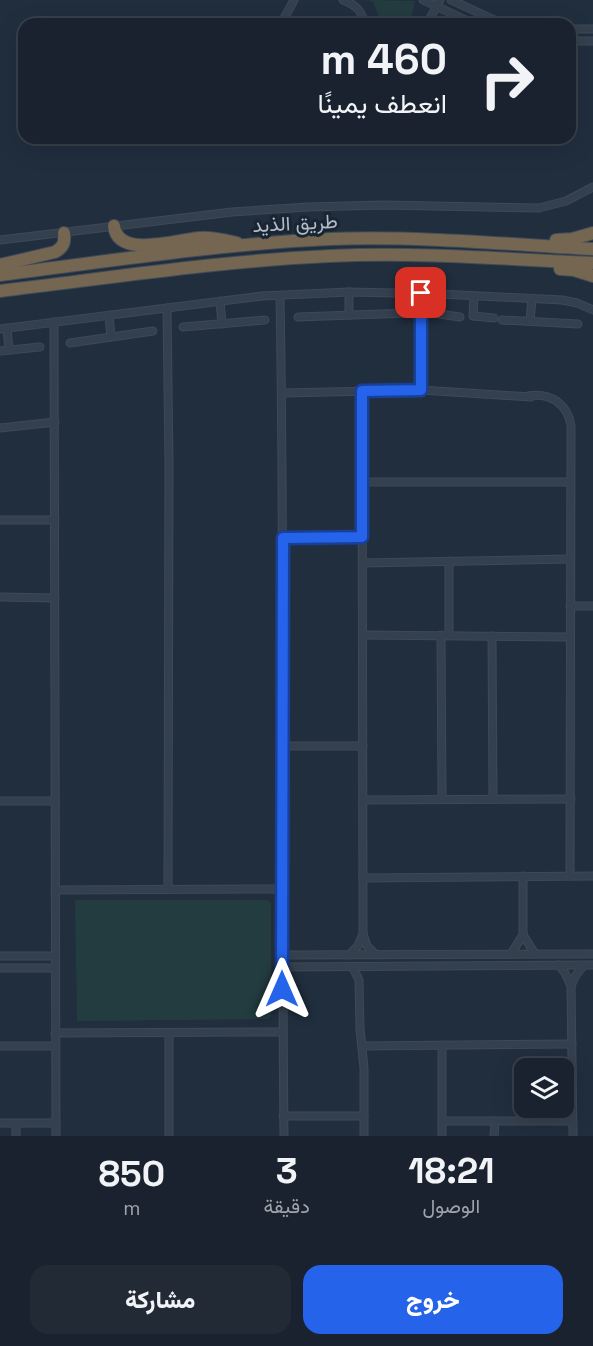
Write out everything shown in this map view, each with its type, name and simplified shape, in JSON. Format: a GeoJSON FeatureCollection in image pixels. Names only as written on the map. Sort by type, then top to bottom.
{"type":"FeatureCollection","features":[{"type":"Feature","properties":{"kind":"highway"},"geometry":{"type":"LineString","coordinates":[[114,226],[118,239],[126,244],[141,246],[200,238],[220,239],[244,245]]}},
{"type":"Feature","properties":{"kind":"highway"},"geometry":{"type":"LineString","coordinates":[[0,265],[55,252],[64,244],[64,232]]}},
{"type":"Feature","properties":{"kind":"highway"},"geometry":{"type":"LineString","coordinates":[[505,244],[572,239],[593,233]]}},
{"type":"Feature","properties":{"kind":"highway","name":"طريق الذيد"},"geometry":{"type":"LineString","coordinates":[[0,275],[244,245],[374,239],[593,249]]}},
{"type":"Feature","properties":{"kind":"highway","name":"طريق الذيد"},"geometry":{"type":"LineString","coordinates":[[0,291],[203,266],[289,258],[387,255],[593,263]]}},
{"type":"Feature","properties":{"kind":"highway"},"geometry":{"type":"LineString","coordinates":[[506,259],[530,266],[574,270],[593,276]]}},
{"type":"Feature","properties":{"kind":"street"},"geometry":{"type":"LineString","coordinates":[[284,18],[294,0]]}},
{"type":"Feature","properties":{"kind":"street"},"geometry":{"type":"LineString","coordinates":[[344,0],[358,9],[363,18]]}},
{"type":"Feature","properties":{"kind":"street"},"geometry":{"type":"LineString","coordinates":[[423,0],[438,3],[464,18]]}},
{"type":"Feature","properties":{"kind":"street"},"geometry":{"type":"LineString","coordinates":[[451,0],[490,18]]}},
{"type":"Feature","properties":{"kind":"street"},"geometry":{"type":"LineString","coordinates":[[430,18],[438,3]]}},
{"type":"Feature","properties":{"kind":"street"},"geometry":{"type":"LineString","coordinates":[[576,29],[593,29]]}},
{"type":"Feature","properties":{"kind":"street"},"geometry":{"type":"LineString","coordinates":[[576,41],[593,41]]}},
{"type":"Feature","properties":{"kind":"street"},"geometry":{"type":"LineString","coordinates":[[0,240],[223,213],[317,206],[539,208],[566,201],[593,187]]}},
{"type":"Feature","properties":{"kind":"street"},"geometry":{"type":"LineString","coordinates":[[349,292],[349,315]]}},
{"type":"Feature","properties":{"kind":"street"},"geometry":{"type":"LineString","coordinates":[[9,350],[3,328],[220,301],[280,296],[349,292],[421,293],[569,301],[593,310]]}},
{"type":"Feature","properties":{"kind":"street"},"geometry":{"type":"LineString","coordinates":[[421,293],[421,390]]}},
{"type":"Feature","properties":{"kind":"street"},"geometry":{"type":"LineString","coordinates":[[439,294],[439,314],[460,317]]}},
{"type":"Feature","properties":{"kind":"street"},"geometry":{"type":"LineString","coordinates":[[280,296],[283,538],[282,1032],[284,1136]]}},
{"type":"Feature","properties":{"kind":"street"},"geometry":{"type":"LineString","coordinates":[[474,296],[473,316],[494,318]]}},
{"type":"Feature","properties":{"kind":"street"},"geometry":{"type":"LineString","coordinates":[[530,321],[532,299]]}},
{"type":"Feature","properties":{"kind":"street"},"geometry":{"type":"LineString","coordinates":[[220,301],[222,324]]}},
{"type":"Feature","properties":{"kind":"street"},"geometry":{"type":"LineString","coordinates":[[167,308],[168,890]]}},
{"type":"Feature","properties":{"kind":"street"},"geometry":{"type":"LineString","coordinates":[[298,317],[409,314]]}},
{"type":"Feature","properties":{"kind":"street"},"geometry":{"type":"LineString","coordinates":[[109,315],[111,337]]}},
{"type":"Feature","properties":{"kind":"street"},"geometry":{"type":"LineString","coordinates":[[183,327],[265,320]]}},
{"type":"Feature","properties":{"kind":"street"},"geometry":{"type":"LineString","coordinates":[[502,320],[578,324]]}},
{"type":"Feature","properties":{"kind":"street"},"geometry":{"type":"LineString","coordinates":[[54,322],[56,1136]]}},
{"type":"Feature","properties":{"kind":"street"},"geometry":{"type":"LineString","coordinates":[[70,343],[153,331]]}},
{"type":"Feature","properties":{"kind":"street"},"geometry":{"type":"LineString","coordinates":[[0,351],[40,347]]}},
{"type":"Feature","properties":{"kind":"street"},"geometry":{"type":"LineString","coordinates":[[282,393],[421,390],[544,396],[559,402],[568,415],[570,435],[570,876]]}},
{"type":"Feature","properties":{"kind":"street"},"geometry":{"type":"LineString","coordinates":[[362,391],[363,934],[367,946],[376,955]]}},
{"type":"Feature","properties":{"kind":"street"},"geometry":{"type":"LineString","coordinates":[[0,428],[55,422]]}},
{"type":"Feature","properties":{"kind":"street"},"geometry":{"type":"LineString","coordinates":[[363,482],[570,482]]}},
{"type":"Feature","properties":{"kind":"street"},"geometry":{"type":"LineString","coordinates":[[0,520],[55,520]]}},
{"type":"Feature","properties":{"kind":"street"},"geometry":{"type":"LineString","coordinates":[[283,538],[362,537]]}},
{"type":"Feature","properties":{"kind":"street"},"geometry":{"type":"LineString","coordinates":[[362,563],[570,559]]}},
{"type":"Feature","properties":{"kind":"street"},"geometry":{"type":"LineString","coordinates":[[442,799],[445,635],[449,561]]}},
{"type":"Feature","properties":{"kind":"street"},"geometry":{"type":"LineString","coordinates":[[0,597],[55,598]]}},
{"type":"Feature","properties":{"kind":"street"},"geometry":{"type":"LineString","coordinates":[[570,606],[593,606]]}},
{"type":"Feature","properties":{"kind":"street"},"geometry":{"type":"LineString","coordinates":[[363,635],[570,637]]}},
{"type":"Feature","properties":{"kind":"street"},"geometry":{"type":"LineString","coordinates":[[492,636],[493,799]]}},
{"type":"Feature","properties":{"kind":"street"},"geometry":{"type":"LineString","coordinates":[[282,746],[363,746]]}},
{"type":"Feature","properties":{"kind":"street"},"geometry":{"type":"LineString","coordinates":[[363,800],[571,798]]}},
{"type":"Feature","properties":{"kind":"street"},"geometry":{"type":"LineString","coordinates":[[0,801],[55,801]]}},
{"type":"Feature","properties":{"kind":"street"},"geometry":{"type":"LineString","coordinates":[[511,954],[523,935],[524,876]]}},
{"type":"Feature","properties":{"kind":"street"},"geometry":{"type":"LineString","coordinates":[[363,878],[593,876]]}},
{"type":"Feature","properties":{"kind":"street"},"geometry":{"type":"LineString","coordinates":[[55,890],[282,890]]}},
{"type":"Feature","properties":{"kind":"street"},"geometry":{"type":"LineString","coordinates":[[349,955],[358,946],[363,934]]}},
{"type":"Feature","properties":{"kind":"street"},"geometry":{"type":"LineString","coordinates":[[523,935],[535,954]]}},
{"type":"Feature","properties":{"kind":"street"},"geometry":{"type":"LineString","coordinates":[[282,955],[593,954]]}},
{"type":"Feature","properties":{"kind":"street"},"geometry":{"type":"LineString","coordinates":[[0,956],[54,956]]}},
{"type":"Feature","properties":{"kind":"street"},"geometry":{"type":"LineString","coordinates":[[559,965],[572,986]]}},
{"type":"Feature","properties":{"kind":"street"},"geometry":{"type":"LineString","coordinates":[[573,1136],[572,986],[576,975],[584,965]]}},
{"type":"Feature","properties":{"kind":"street"},"geometry":{"type":"LineString","coordinates":[[282,967],[593,965]]}},
{"type":"Feature","properties":{"kind":"street"},"geometry":{"type":"LineString","coordinates":[[352,966],[359,980],[364,1136]]}},
{"type":"Feature","properties":{"kind":"street"},"geometry":{"type":"LineString","coordinates":[[359,980],[367,966]]}},
{"type":"Feature","properties":{"kind":"street"},"geometry":{"type":"LineString","coordinates":[[0,968],[54,968]]}},
{"type":"Feature","properties":{"kind":"street"},"geometry":{"type":"LineString","coordinates":[[55,1034],[282,1032]]}},
{"type":"Feature","properties":{"kind":"street"},"geometry":{"type":"LineString","coordinates":[[169,1033],[169,1136]]}},
{"type":"Feature","properties":{"kind":"street"},"geometry":{"type":"LineString","coordinates":[[362,1046],[572,1044]]}},
{"type":"Feature","properties":{"kind":"street"},"geometry":{"type":"LineString","coordinates":[[442,1045],[442,1136]]}},
{"type":"Feature","properties":{"kind":"street"},"geometry":{"type":"LineString","coordinates":[[0,1046],[55,1046]]}},
{"type":"Feature","properties":{"kind":"street"},"geometry":{"type":"LineString","coordinates":[[283,1116],[364,1116]]}},
{"type":"Feature","properties":{"kind":"street"},"geometry":{"type":"LineString","coordinates":[[442,1121],[573,1121]]}},
{"type":"Feature","properties":{"kind":"street"},"geometry":{"type":"LineString","coordinates":[[495,1121],[495,1136]]}},
{"type":"Feature","properties":{"kind":"street"},"geometry":{"type":"LineString","coordinates":[[0,1123],[56,1123]]}},
{"type":"Feature","properties":{"kind":"street"},"geometry":{"type":"LineString","coordinates":[[16,1123],[16,1136]]}},
{"type":"Feature","properties":{"kind":"green space"},"geometry":{"type":"Polygon","coordinates":[[[368,0],[415,1],[411,18],[379,18],[373,2],[368,0]]]}},
{"type":"Feature","properties":{"kind":"green space"},"geometry":{"type":"Polygon","coordinates":[[[75,900],[267,900],[271,903],[271,1016],[268,1019],[77,1021],[75,900]]]}},
{"type":"Feature","properties":{"kind":"route"},"geometry":{"type":"LineString","coordinates":[[282,989],[283,538],[362,537],[362,391],[421,390],[421,293]]}}]}
